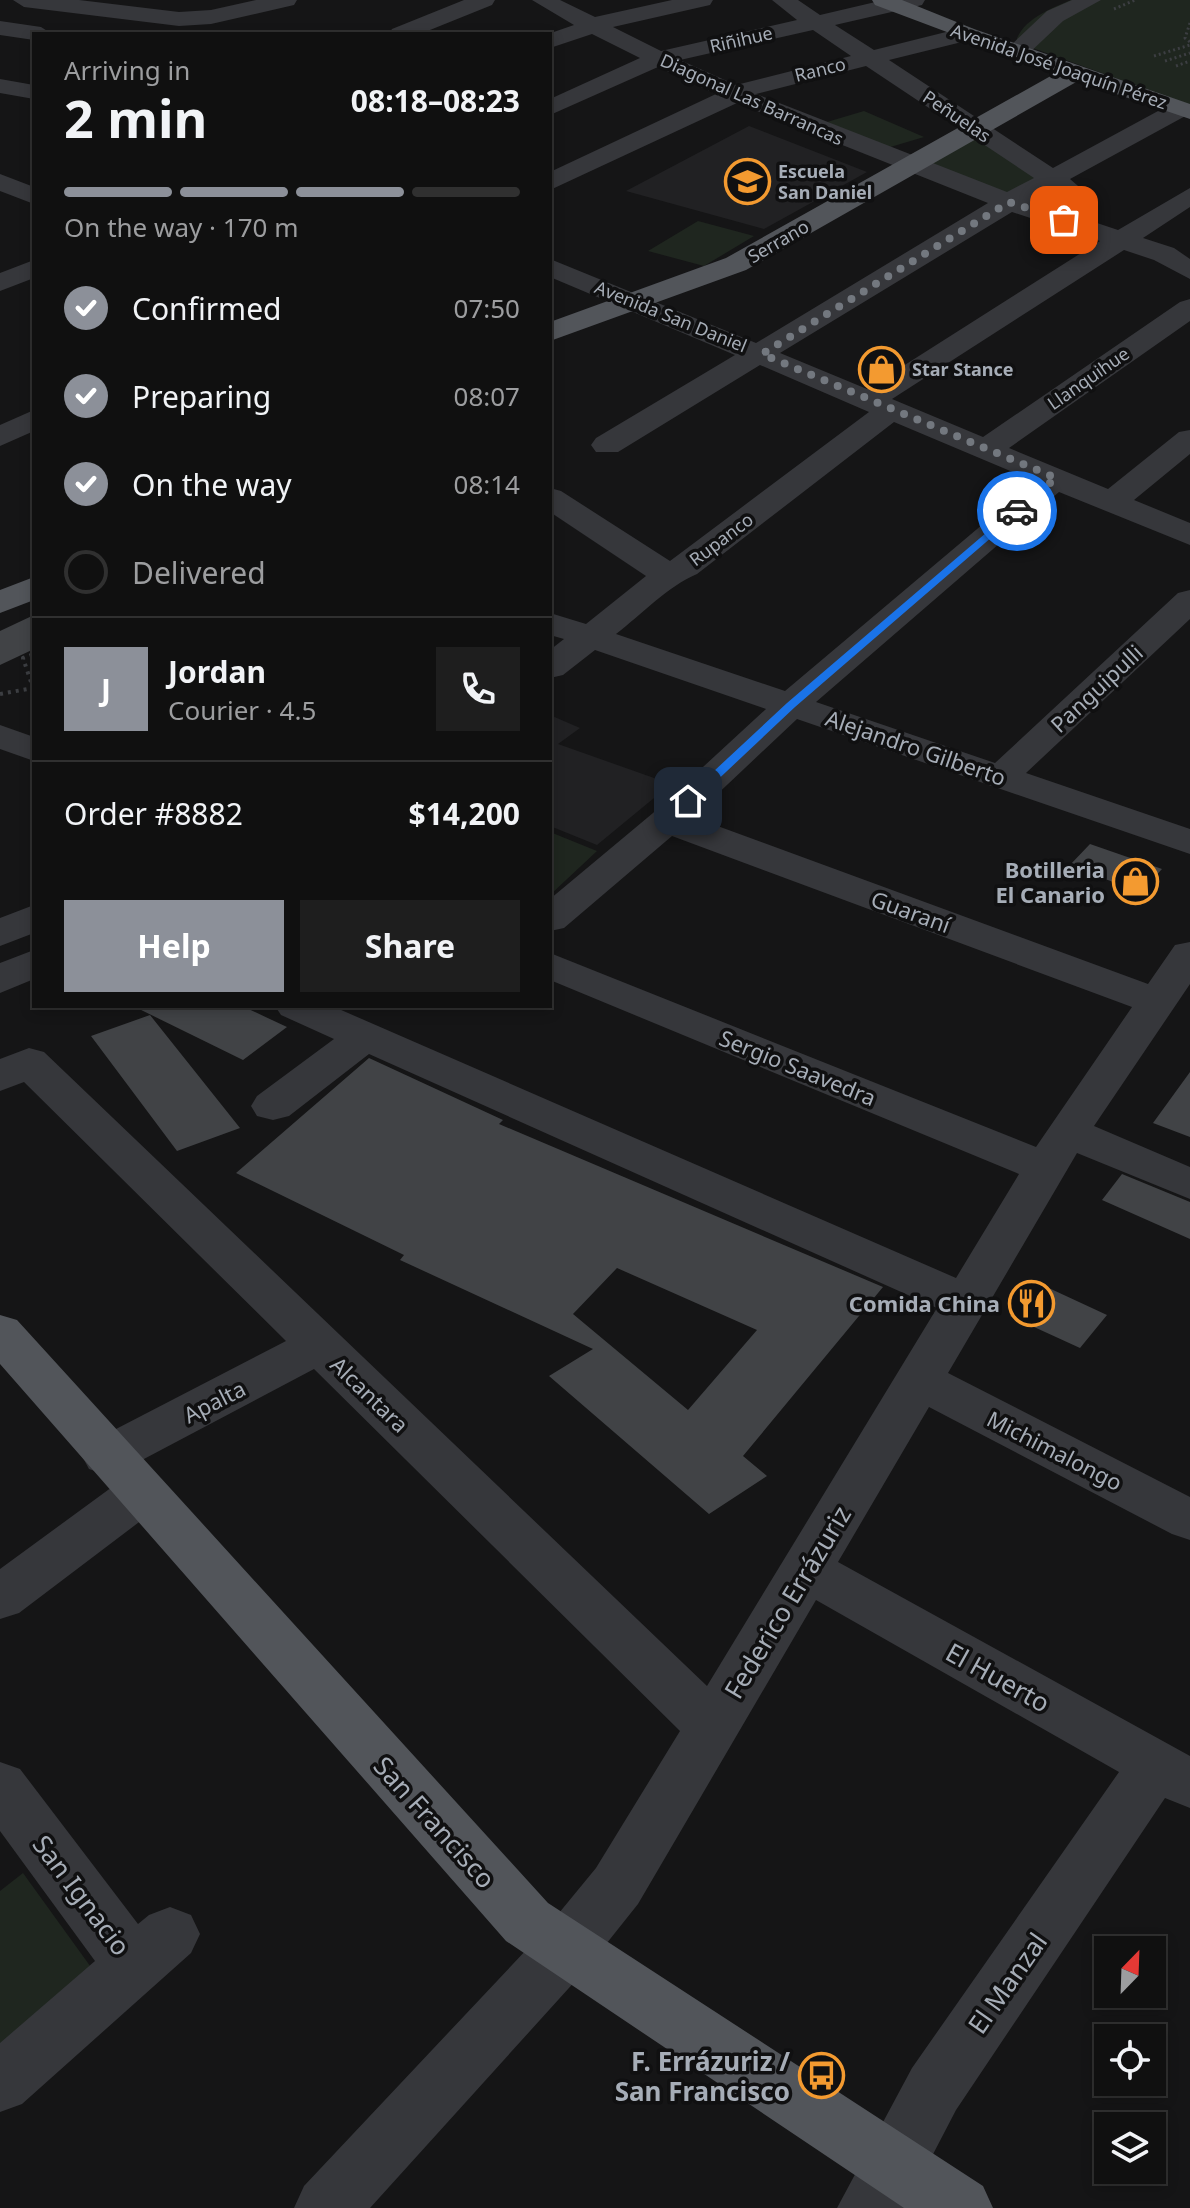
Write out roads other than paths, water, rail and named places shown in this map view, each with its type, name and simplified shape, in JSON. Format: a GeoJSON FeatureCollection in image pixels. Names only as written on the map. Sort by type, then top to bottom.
{"type":"FeatureCollection","features":[{"type":"Feature","properties":{"kind":"main road","name":"Avenida José Joaquín Pérez"},"geometry":{"type":"LineString","coordinates":[[897,2],[966,34],[1185,110]]}},
{"type":"Feature","properties":{"kind":"main road","name":"Serrano"},"geometry":{"type":"LineString","coordinates":[[552,331],[723,271],[1076,72]]}},
{"type":"Feature","properties":{"kind":"main road"},"geometry":{"type":"LineString","coordinates":[[0,603],[32,588]]}},
{"type":"Feature","properties":{"kind":"main road","name":"San Francisco"},"geometry":{"type":"LineString","coordinates":[[0,1332],[124,1475],[527,1922],[882,2186],[960,2208]]}},
{"type":"Feature","properties":{"kind":"street"},"geometry":{"type":"LineString","coordinates":[[24,0],[179,19],[286,0]]}},
{"type":"Feature","properties":{"kind":"street"},"geometry":{"type":"LineString","coordinates":[[405,32],[484,0]]}},
{"type":"Feature","properties":{"kind":"street","name":"Diagonal Las Barrancas"},"geometry":{"type":"LineString","coordinates":[[543,0],[734,94],[910,166],[1009,202],[1125,235],[1190,271]]}},
{"type":"Feature","properties":{"kind":"street"},"geometry":{"type":"LineString","coordinates":[[552,40],[593,25],[702,0]]}},
{"type":"Feature","properties":{"kind":"street","name":"Peñuelas"},"geometry":{"type":"LineString","coordinates":[[783,0],[1051,178],[1125,235]]}},
{"type":"Feature","properties":{"kind":"street"},"geometry":{"type":"LineString","coordinates":[[1006,48],[1044,0]]}},
{"type":"Feature","properties":{"kind":"street"},"geometry":{"type":"LineString","coordinates":[[1006,48],[1055,16],[1090,0]]}},
{"type":"Feature","properties":{"kind":"street","name":"Riñihue"},"geometry":{"type":"LineString","coordinates":[[552,107],[659,58],[897,2]]}},
{"type":"Feature","properties":{"kind":"street"},"geometry":{"type":"LineString","coordinates":[[213,32],[245,9]]}},
{"type":"Feature","properties":{"kind":"street"},"geometry":{"type":"LineString","coordinates":[[0,28],[32,33]]}},
{"type":"Feature","properties":{"kind":"street","name":"Ranco"},"geometry":{"type":"LineString","coordinates":[[552,181],[734,94],[966,34]]}},
{"type":"Feature","properties":{"kind":"street"},"geometry":{"type":"LineString","coordinates":[[0,55],[32,37]]}},
{"type":"Feature","properties":{"kind":"street"},"geometry":{"type":"LineString","coordinates":[[0,86],[32,92]]}},
{"type":"Feature","properties":{"kind":"street"},"geometry":{"type":"LineString","coordinates":[[607,445],[1009,202],[1185,110]]}},
{"type":"Feature","properties":{"kind":"street"},"geometry":{"type":"LineString","coordinates":[[2,184],[32,195]]}},
{"type":"Feature","properties":{"kind":"street","name":"Rupanco"},"geometry":{"type":"LineString","coordinates":[[552,665],[658,586],[663,576],[680,570],[881,404],[1125,235],[1190,196]]}},
{"type":"Feature","properties":{"kind":"street","name":"Avenida San Daniel"},"geometry":{"type":"LineString","coordinates":[[552,268],[637,300],[1190,535]]}},
{"type":"Feature","properties":{"kind":"street"},"geometry":{"type":"LineString","coordinates":[[0,283],[32,269]]}},
{"type":"Feature","properties":{"kind":"street","name":"Llanquihue"},"geometry":{"type":"LineString","coordinates":[[987,449],[1190,308]]}},
{"type":"Feature","properties":{"kind":"street"},"geometry":{"type":"LineString","coordinates":[[1112,502],[1190,439]]}},
{"type":"Feature","properties":{"kind":"street"},"geometry":{"type":"LineString","coordinates":[[552,917],[667,821],[791,705],[1056,478]]}},
{"type":"Feature","properties":{"kind":"street"},"geometry":{"type":"LineString","coordinates":[[552,499],[654,563],[663,576]]}},
{"type":"Feature","properties":{"kind":"street","name":"Panguipulli"},"geometry":{"type":"LineString","coordinates":[[1001,777],[1190,600]]}},
{"type":"Feature","properties":{"kind":"street","name":"Alejandro Gilberto"},"geometry":{"type":"LineString","coordinates":[[552,624],[1190,842]]}},
{"type":"Feature","properties":{"kind":"street"},"geometry":{"type":"LineString","coordinates":[[0,736],[32,749]]}},
{"type":"Feature","properties":{"kind":"street","name":"Guaraní"},"geometry":{"type":"LineString","coordinates":[[667,821],[1155,1001]]}},
{"type":"Feature","properties":{"kind":"street"},"geometry":{"type":"LineString","coordinates":[[0,934],[32,918]]}},
{"type":"Feature","properties":{"kind":"street","name":"Federico Errázuriz"},"geometry":{"type":"LineString","coordinates":[[327,2208],[566,1949],[617,1886],[1056,1150],[1190,954]]}},
{"type":"Feature","properties":{"kind":"street"},"geometry":{"type":"LineString","coordinates":[[0,980],[32,963]]}},
{"type":"Feature","properties":{"kind":"street","name":"Sergio Saavedra"},"geometry":{"type":"LineString","coordinates":[[552,966],[1056,1150],[1190,1184]]}},
{"type":"Feature","properties":{"kind":"street"},"geometry":{"type":"LineString","coordinates":[[300,1008],[966,1302]]}},
{"type":"Feature","properties":{"kind":"street"},"geometry":{"type":"LineString","coordinates":[[273,1106],[364,1037]]}},
{"type":"Feature","properties":{"kind":"street","name":"Alcantara"},"geometry":{"type":"LineString","coordinates":[[14,1069],[320,1345],[712,1727]]}},
{"type":"Feature","properties":{"kind":"street","name":"Apalta"},"geometry":{"type":"LineString","coordinates":[[0,1598],[124,1475],[320,1345]]}},
{"type":"Feature","properties":{"kind":"street","name":"Michimalongo"},"geometry":{"type":"LineString","coordinates":[[919,1380],[1190,1520]]}},
{"type":"Feature","properties":{"kind":"street","name":"El Huerto"},"geometry":{"type":"LineString","coordinates":[[806,1569],[1173,1774]]}},
{"type":"Feature","properties":{"kind":"street","name":"El Manzal"},"geometry":{"type":"LineString","coordinates":[[882,2186],[934,2089],[1173,1774]]}},
{"type":"Feature","properties":{"kind":"street","name":"San Ignacio"},"geometry":{"type":"LineString","coordinates":[[0,1786],[152,1950],[1,2079]]}},
{"type":"Feature","properties":{"kind":"place","name":"Escuela San Daniel"},"geometry":{"type":"Point","coordinates":[747,181]}},
{"type":"Feature","properties":{"kind":"place","name":"Star Stance"},"geometry":{"type":"Point","coordinates":[881,369]}},
{"type":"Feature","properties":{"kind":"place","name":"Botilleria El Canario"},"geometry":{"type":"Point","coordinates":[1136,882]}},
{"type":"Feature","properties":{"kind":"place","name":"Comida China"},"geometry":{"type":"Point","coordinates":[1031,1303]}},
{"type":"Feature","properties":{"kind":"place","name":"F. Errázuriz / San Francisco"},"geometry":{"type":"Point","coordinates":[821,2076]}}]}
